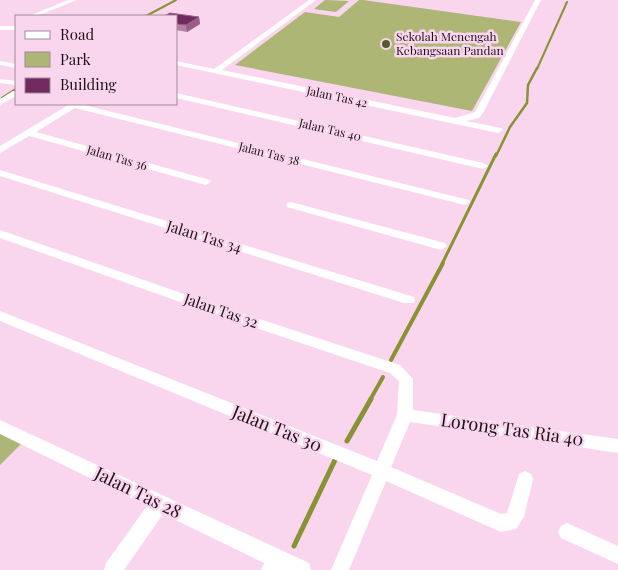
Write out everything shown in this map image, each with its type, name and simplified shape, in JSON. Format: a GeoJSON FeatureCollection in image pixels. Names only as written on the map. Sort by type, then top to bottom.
{"type":"FeatureCollection","features":[{"type":"Feature","properties":{"kind":"street"},"geometry":{"type":"LineString","coordinates":[[35,15],[74,0]]}},
{"type":"Feature","properties":{"kind":"street"},"geometry":{"type":"LineString","coordinates":[[216,71],[313,0]]}},
{"type":"Feature","properties":{"kind":"street"},"geometry":{"type":"LineString","coordinates":[[450,121],[469,118],[479,113],[538,0]]}},
{"type":"Feature","properties":{"kind":"street"},"geometry":{"type":"LineString","coordinates":[[0,28],[15,26]]}},
{"type":"Feature","properties":{"kind":"street"},"geometry":{"type":"LineString","coordinates":[[0,62],[15,66]]}},
{"type":"Feature","properties":{"kind":"street","name":"Jalan Tas 42"},"geometry":{"type":"LineString","coordinates":[[178,63],[498,130]]}},
{"type":"Feature","properties":{"kind":"street"},"geometry":{"type":"LineString","coordinates":[[0,80],[15,83]]}},
{"type":"Feature","properties":{"kind":"street"},"geometry":{"type":"LineString","coordinates":[[0,102],[15,94]]}},
{"type":"Feature","properties":{"kind":"street","name":"Jalan Tas 40"},"geometry":{"type":"LineString","coordinates":[[178,95],[483,166]]}},
{"type":"Feature","properties":{"kind":"street"},"geometry":{"type":"LineString","coordinates":[[0,150],[73,105]]}},
{"type":"Feature","properties":{"kind":"street","name":"Jalan Tas 38"},"geometry":{"type":"LineString","coordinates":[[79,105],[465,202]]}},
{"type":"Feature","properties":{"kind":"street","name":"Jalan Tas 36"},"geometry":{"type":"LineString","coordinates":[[28,133],[206,182]]}},
{"type":"Feature","properties":{"kind":"street","name":"Jalan Tas 34"},"geometry":{"type":"LineString","coordinates":[[0,173],[409,300]]}},
{"type":"Feature","properties":{"kind":"street"},"geometry":{"type":"LineString","coordinates":[[291,205],[441,246]]}},
{"type":"Feature","properties":{"kind":"street","name":"Jalan Tas 32"},"geometry":{"type":"LineString","coordinates":[[0,234],[205,306],[395,369],[406,380],[405,416]]}},
{"type":"Feature","properties":{"kind":"street","name":"Jalan Tas 30"},"geometry":{"type":"LineString","coordinates":[[0,316],[382,471],[501,523],[510,523],[514,516],[525,479]]}},
{"type":"Feature","properties":{"kind":"street"},"geometry":{"type":"LineString","coordinates":[[343,569],[405,416]]}},
{"type":"Feature","properties":{"kind":"street","name":"Lorong Tas Ria 40"},"geometry":{"type":"LineString","coordinates":[[405,416],[618,446]]}},
{"type":"Feature","properties":{"kind":"street","name":"Jalan Tas 28"},"geometry":{"type":"LineString","coordinates":[[0,427],[160,503],[273,564],[302,570]]}},
{"type":"Feature","properties":{"kind":"street"},"geometry":{"type":"LineString","coordinates":[[113,570],[160,503]]}},
{"type":"Feature","properties":{"kind":"street"},"geometry":{"type":"LineString","coordinates":[[567,532],[618,555]]}},
{"type":"Feature","properties":{"kind":"green space"},"geometry":{"type":"Polygon","coordinates":[[[325,0],[349,1],[336,12],[314,9],[325,0]]]}},
{"type":"Feature","properties":{"kind":"green space","name":"Sekolah Menengah Kebangsaan Pandan"},"geometry":{"type":"Polygon","coordinates":[[[359,0],[521,22],[472,111],[235,65],[305,12],[339,17],[359,0]]]}},
{"type":"Feature","properties":{"kind":"green space"},"geometry":{"type":"Polygon","coordinates":[[[0,432],[22,443],[0,465],[0,432]]]}},
{"type":"Feature","properties":{"kind":"building"},"geometry":{"type":"Polygon","coordinates":[[[170,13],[199,17],[186,25],[178,24],[178,15],[166,15],[170,13]]]}},
{"type":"Feature","properties":{"kind":"waterway"},"geometry":{"type":"LineString","coordinates":[[148,15],[176,0]]}},
{"type":"Feature","properties":{"kind":"waterway"},"geometry":{"type":"LineString","coordinates":[[537,69],[567,2]]}},
{"type":"Feature","properties":{"kind":"waterway"},"geometry":{"type":"LineString","coordinates":[[496,156],[510,127],[527,103],[528,85],[537,68]]}},
{"type":"Feature","properties":{"kind":"waterway"},"geometry":{"type":"LineString","coordinates":[[2,98],[15,90]]}},
{"type":"Feature","properties":{"kind":"waterway"},"geometry":{"type":"LineString","coordinates":[[442,264],[496,154]]}},
{"type":"Feature","properties":{"kind":"waterway"},"geometry":{"type":"LineString","coordinates":[[391,360],[443,263]]}},
{"type":"Feature","properties":{"kind":"waterway"},"geometry":{"type":"LineString","coordinates":[[370,400],[383,377]]}},
{"type":"Feature","properties":{"kind":"waterway"},"geometry":{"type":"LineString","coordinates":[[347,441],[371,399]]}},
{"type":"Feature","properties":{"kind":"waterway"},"geometry":{"type":"LineString","coordinates":[[294,546],[335,460]]}},
{"type":"Feature","properties":{"kind":"place","name":"Sekolah Menengah Kebangsaan Pandan"},"geometry":{"type":"Point","coordinates":[386,44]}}]}
